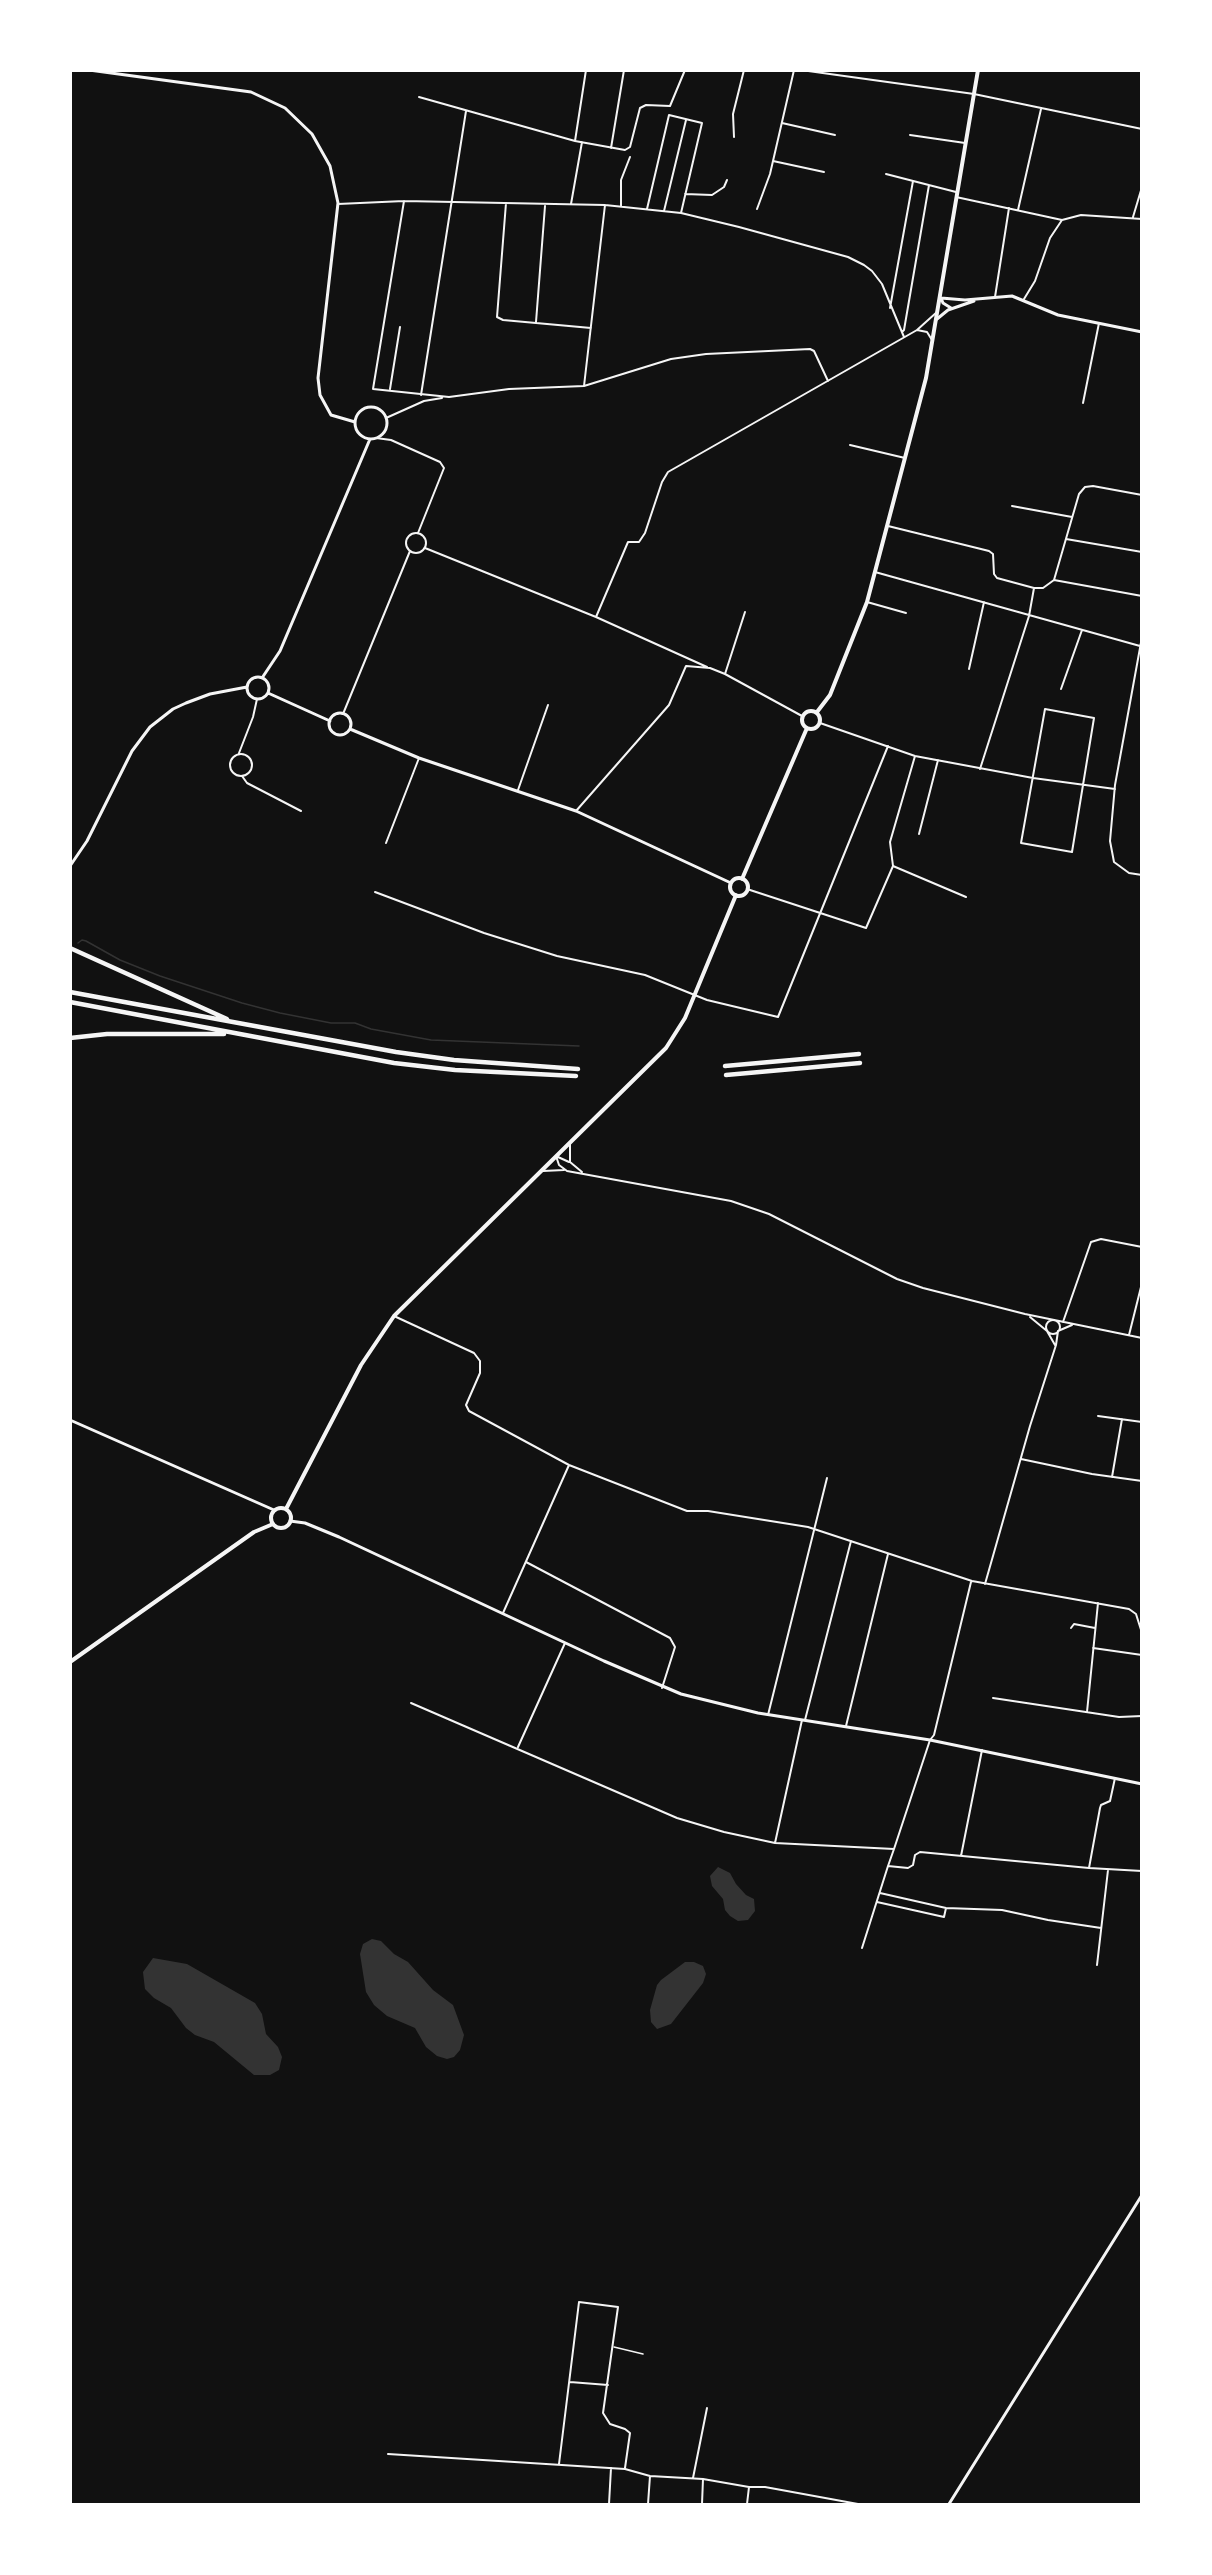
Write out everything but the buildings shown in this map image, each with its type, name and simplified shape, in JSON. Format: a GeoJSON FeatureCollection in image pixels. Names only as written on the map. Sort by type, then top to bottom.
{"type":"FeatureCollection","features":[{"type":"Feature","properties":{"kind":"highway"},"geometry":{"type":"LineString","coordinates":[[70,948],[235,1022]]}},
{"type":"Feature","properties":{"kind":"highway"},"geometry":{"type":"LineString","coordinates":[[70,992],[407,1054],[454,1060],[578,1069]]}},
{"type":"Feature","properties":{"kind":"highway"},"geometry":{"type":"LineString","coordinates":[[70,1002],[394,1064],[455,1070],[576,1076]]}},
{"type":"Feature","properties":{"kind":"highway"},"geometry":{"type":"LineString","coordinates":[[70,1038],[106,1034],[235,1034]]}},
{"type":"Feature","properties":{"kind":"highway"},"geometry":{"type":"LineString","coordinates":[[725,1066],[859,1054]]}},
{"type":"Feature","properties":{"kind":"highway"},"geometry":{"type":"LineString","coordinates":[[726,1075],[860,1063]]}},
{"type":"Feature","properties":{"kind":"main road"},"geometry":{"type":"LineString","coordinates":[[817,712],[830,695],[867,602],[926,378],[938,319],[956,194],[978,70]]}},
{"type":"Feature","properties":{"kind":"main road"},"geometry":{"type":"LineString","coordinates":[[807,711],[817,712],[820,723],[813,729],[807,728],[802,722],[802,716],[807,711]]}},
{"type":"Feature","properties":{"kind":"main road"},"geometry":{"type":"LineString","coordinates":[[742,879],[807,728]]}},
{"type":"Feature","properties":{"kind":"main road"},"geometry":{"type":"LineString","coordinates":[[737,878],[742,879],[746,882],[747,889],[742,895],[736,895],[731,891],[731,883],[737,878]]}},
{"type":"Feature","properties":{"kind":"main road"},"geometry":{"type":"LineString","coordinates":[[286,1509],[361,1365],[394,1316],[666,1048],[686,1018],[736,895]]}},
{"type":"Feature","properties":{"kind":"main road"},"geometry":{"type":"LineString","coordinates":[[70,1662],[254,1532],[273,1524],[284,1527],[290,1521],[290,1514],[286,1509],[274,1510],[271,1515],[273,1524]]}},
{"type":"Feature","properties":{"kind":"street"},"geometry":{"type":"LineString","coordinates":[[89,70],[242,90],[277,103],[299,120],[318,141],[333,175],[338,204],[318,384],[322,403],[331,415],[355,422]]}},
{"type":"Feature","properties":{"kind":"street"},"geometry":{"type":"LineString","coordinates":[[575,141],[586,70]]}},
{"type":"Feature","properties":{"kind":"street"},"geometry":{"type":"LineString","coordinates":[[611,148],[624,70]]}},
{"type":"Feature","properties":{"kind":"street"},"geometry":{"type":"LineString","coordinates":[[419,97],[575,141],[625,150],[630,147],[639,111],[643,106],[670,106],[685,70]]}},
{"type":"Feature","properties":{"kind":"street"},"geometry":{"type":"LineString","coordinates":[[734,137],[733,114],[744,70]]}},
{"type":"Feature","properties":{"kind":"street"},"geometry":{"type":"LineString","coordinates":[[757,209],[773,161],[794,70]]}},
{"type":"Feature","properties":{"kind":"street"},"geometry":{"type":"LineString","coordinates":[[801,70],[974,94],[1142,129]]}},
{"type":"Feature","properties":{"kind":"street"},"geometry":{"type":"LineString","coordinates":[[1018,210],[1041,109]]}},
{"type":"Feature","properties":{"kind":"street"},"geometry":{"type":"LineString","coordinates":[[421,395],[466,111]]}},
{"type":"Feature","properties":{"kind":"street"},"geometry":{"type":"LineString","coordinates":[[647,209],[669,115],[702,123],[681,213]]}},
{"type":"Feature","properties":{"kind":"street"},"geometry":{"type":"LineString","coordinates":[[664,211],[686,120]]}},
{"type":"Feature","properties":{"kind":"street"},"geometry":{"type":"LineString","coordinates":[[782,123],[835,135]]}},
{"type":"Feature","properties":{"kind":"street"},"geometry":{"type":"LineString","coordinates":[[910,135],[965,143]]}},
{"type":"Feature","properties":{"kind":"street"},"geometry":{"type":"LineString","coordinates":[[571,204],[582,142]]}},
{"type":"Feature","properties":{"kind":"street"},"geometry":{"type":"LineString","coordinates":[[621,206],[621,180],[630,157]]}},
{"type":"Feature","properties":{"kind":"street"},"geometry":{"type":"LineString","coordinates":[[773,161],[824,172]]}},
{"type":"Feature","properties":{"kind":"street"},"geometry":{"type":"LineString","coordinates":[[885,174],[1062,220],[1081,214],[1142,219]]}},
{"type":"Feature","properties":{"kind":"street"},"geometry":{"type":"LineString","coordinates":[[685,194],[712,195],[718,192],[728,180]]}},
{"type":"Feature","properties":{"kind":"street"},"geometry":{"type":"LineString","coordinates":[[890,308],[913,181]]}},
{"type":"Feature","properties":{"kind":"street"},"geometry":{"type":"LineString","coordinates":[[902,332],[929,185]]}},
{"type":"Feature","properties":{"kind":"street"},"geometry":{"type":"LineString","coordinates":[[1133,217],[1142,188]]}},
{"type":"Feature","properties":{"kind":"street"},"geometry":{"type":"LineString","coordinates":[[338,204],[404,201],[621,206],[681,213],[762,232],[857,261],[878,277],[904,337]]}},
{"type":"Feature","properties":{"kind":"street"},"geometry":{"type":"LineString","coordinates":[[404,201],[373,389],[449,397]]}},
{"type":"Feature","properties":{"kind":"street"},"geometry":{"type":"LineString","coordinates":[[506,203],[496,315],[503,320],[591,328]]}},
{"type":"Feature","properties":{"kind":"street"},"geometry":{"type":"LineString","coordinates":[[536,322],[545,205]]}},
{"type":"Feature","properties":{"kind":"street"},"geometry":{"type":"LineString","coordinates":[[584,386],[605,206]]}},
{"type":"Feature","properties":{"kind":"street"},"geometry":{"type":"LineString","coordinates":[[995,297],[1009,208]]}},
{"type":"Feature","properties":{"kind":"street"},"geometry":{"type":"LineString","coordinates":[[1024,300],[1035,281],[1050,238],[1062,220]]}},
{"type":"Feature","properties":{"kind":"street"},"geometry":{"type":"LineString","coordinates":[[941,298],[953,300],[1012,296],[1051,313],[1142,332]]}},
{"type":"Feature","properties":{"kind":"street"},"geometry":{"type":"LineString","coordinates":[[941,298],[946,306],[952,308]]}},
{"type":"Feature","properties":{"kind":"street"},"geometry":{"type":"LineString","coordinates":[[938,319],[952,308],[978,299]]}},
{"type":"Feature","properties":{"kind":"street"},"geometry":{"type":"LineString","coordinates":[[596,617],[628,543],[639,542],[645,533],[662,482],[668,472],[917,330],[939,310]]}},
{"type":"Feature","properties":{"kind":"street"},"geometry":{"type":"LineString","coordinates":[[1083,403],[1099,323]]}},
{"type":"Feature","properties":{"kind":"street"},"geometry":{"type":"LineString","coordinates":[[923,325],[936,326]]}},
{"type":"Feature","properties":{"kind":"street"},"geometry":{"type":"LineString","coordinates":[[917,330],[930,330],[936,326]]}},
{"type":"Feature","properties":{"kind":"street"},"geometry":{"type":"LineString","coordinates":[[390,390],[400,327]]}},
{"type":"Feature","properties":{"kind":"street"},"geometry":{"type":"LineString","coordinates":[[922,330],[930,336],[933,342]]}},
{"type":"Feature","properties":{"kind":"street"},"geometry":{"type":"LineString","coordinates":[[386,418],[424,400],[509,389],[584,386],[671,359],[706,354],[810,349],[814,351],[828,381]]}},
{"type":"Feature","properties":{"kind":"street"},"geometry":{"type":"LineString","coordinates":[[376,438],[386,427],[386,418],[379,410],[368,408],[359,412],[355,422],[361,435],[370,439],[391,440],[440,462],[444,468],[418,533]]}},
{"type":"Feature","properties":{"kind":"street"},"geometry":{"type":"LineString","coordinates":[[262,678],[280,651],[370,439]]}},
{"type":"Feature","properties":{"kind":"street"},"geometry":{"type":"LineString","coordinates":[[850,445],[905,458]]}},
{"type":"Feature","properties":{"kind":"street"},"geometry":{"type":"LineString","coordinates":[[888,526],[989,551],[993,554],[994,574],[997,578],[1034,588],[1043,588],[1054,580],[1079,494],[1085,487],[1093,486],[1142,495]]}},
{"type":"Feature","properties":{"kind":"street"},"geometry":{"type":"LineString","coordinates":[[1012,506],[1072,517]]}},
{"type":"Feature","properties":{"kind":"street"},"geometry":{"type":"LineString","coordinates":[[418,533],[425,539],[425,548],[417,553],[410,552],[406,546],[407,539],[411,534],[418,533]]}},
{"type":"Feature","properties":{"kind":"street"},"geometry":{"type":"LineString","coordinates":[[1066,539],[1142,552]]}},
{"type":"Feature","properties":{"kind":"street"},"geometry":{"type":"LineString","coordinates":[[425,548],[596,617],[725,674],[802,716]]}},
{"type":"Feature","properties":{"kind":"street"},"geometry":{"type":"LineString","coordinates":[[343,714],[410,552]]}},
{"type":"Feature","properties":{"kind":"street"},"geometry":{"type":"LineString","coordinates":[[875,572],[1140,646]]}},
{"type":"Feature","properties":{"kind":"street"},"geometry":{"type":"LineString","coordinates":[[1054,580],[1142,596]]}},
{"type":"Feature","properties":{"kind":"street"},"geometry":{"type":"LineString","coordinates":[[980,769],[1029,616],[1034,588]]}},
{"type":"Feature","properties":{"kind":"street"},"geometry":{"type":"LineString","coordinates":[[867,602],[906,613]]}},
{"type":"Feature","properties":{"kind":"street"},"geometry":{"type":"LineString","coordinates":[[969,669],[984,602]]}},
{"type":"Feature","properties":{"kind":"street"},"geometry":{"type":"LineString","coordinates":[[725,674],[745,612]]}},
{"type":"Feature","properties":{"kind":"street"},"geometry":{"type":"LineString","coordinates":[[1061,689],[1082,630]]}},
{"type":"Feature","properties":{"kind":"street"},"geometry":{"type":"LineString","coordinates":[[1142,637],[1115,789],[1110,841],[1114,862],[1130,873],[1142,875]]}},
{"type":"Feature","properties":{"kind":"street"},"geometry":{"type":"LineString","coordinates":[[576,811],[669,705],[686,666],[710,668]]}},
{"type":"Feature","properties":{"kind":"street"},"geometry":{"type":"LineString","coordinates":[[252,678],[262,678],[267,682],[268,693],[257,699],[248,694],[247,687],[252,678]]}},
{"type":"Feature","properties":{"kind":"street"},"geometry":{"type":"LineString","coordinates":[[70,866],[87,841],[132,752],[150,727],[172,709],[186,703],[210,694],[247,687]]}},
{"type":"Feature","properties":{"kind":"street"},"geometry":{"type":"LineString","coordinates":[[268,693],[330,721]]}},
{"type":"Feature","properties":{"kind":"street"},"geometry":{"type":"LineString","coordinates":[[257,699],[253,717],[238,754],[232,758],[230,765],[235,774],[242,776],[247,783],[301,811]]}},
{"type":"Feature","properties":{"kind":"street"},"geometry":{"type":"LineString","coordinates":[[518,790],[548,705]]}},
{"type":"Feature","properties":{"kind":"street"},"geometry":{"type":"LineString","coordinates":[[1045,709],[1094,718],[1072,852],[1021,843],[1033,778],[1045,709]]}},
{"type":"Feature","properties":{"kind":"street"},"geometry":{"type":"LineString","coordinates":[[343,714],[350,720],[350,729],[345,734],[338,735],[330,728],[330,721],[334,716],[343,714]]}},
{"type":"Feature","properties":{"kind":"street"},"geometry":{"type":"LineString","coordinates":[[820,723],[915,756],[1033,778],[1115,789]]}},
{"type":"Feature","properties":{"kind":"street"},"geometry":{"type":"LineString","coordinates":[[350,729],[419,758],[576,811],[731,883]]}},
{"type":"Feature","properties":{"kind":"street"},"geometry":{"type":"LineString","coordinates":[[375,892],[495,936],[574,961],[645,975],[707,1000],[778,1017],[888,746]]}},
{"type":"Feature","properties":{"kind":"street"},"geometry":{"type":"LineString","coordinates":[[238,754],[249,756],[253,763],[249,773],[242,776]]}},
{"type":"Feature","properties":{"kind":"street"},"geometry":{"type":"LineString","coordinates":[[747,889],[866,928],[892,866],[890,842],[915,756]]}},
{"type":"Feature","properties":{"kind":"street"},"geometry":{"type":"LineString","coordinates":[[386,843],[419,758]]}},
{"type":"Feature","properties":{"kind":"street"},"geometry":{"type":"LineString","coordinates":[[919,834],[938,760]]}},
{"type":"Feature","properties":{"kind":"street"},"geometry":{"type":"LineString","coordinates":[[892,866],[966,897]]}},
{"type":"Feature","properties":{"kind":"street"},"geometry":{"type":"LineString","coordinates":[[570,1143],[571,1163]]}},
{"type":"Feature","properties":{"kind":"street"},"geometry":{"type":"LineString","coordinates":[[556,1156],[571,1163],[585,1174]]}},
{"type":"Feature","properties":{"kind":"street"},"geometry":{"type":"LineString","coordinates":[[556,1156],[560,1165],[567,1171]]}},
{"type":"Feature","properties":{"kind":"street"},"geometry":{"type":"LineString","coordinates":[[540,1172],[567,1171],[732,1201],[769,1214],[897,1279],[923,1288],[1025,1314],[1142,1338]]}},
{"type":"Feature","properties":{"kind":"street"},"geometry":{"type":"LineString","coordinates":[[1063,1322],[1088,1247],[1093,1241],[1101,1239],[1142,1247]]}},
{"type":"Feature","properties":{"kind":"street"},"geometry":{"type":"LineString","coordinates":[[1129,1335],[1142,1282]]}},
{"type":"Feature","properties":{"kind":"street"},"geometry":{"type":"LineString","coordinates":[[1025,1314],[1053,1333],[1066,1326],[1075,1325]]}},
{"type":"Feature","properties":{"kind":"street"},"geometry":{"type":"LineString","coordinates":[[394,1316],[474,1353],[480,1361],[480,1373],[466,1405],[469,1411],[569,1465],[687,1511],[708,1511],[813,1528],[972,1581],[1132,1610],[1136,1614],[1142,1633]]}},
{"type":"Feature","properties":{"kind":"street"},"geometry":{"type":"LineString","coordinates":[[1054,1320],[1047,1324],[1047,1330],[1056,1347]]}},
{"type":"Feature","properties":{"kind":"street"},"geometry":{"type":"LineString","coordinates":[[985,1584],[1056,1347],[1059,1324],[1054,1320]]}},
{"type":"Feature","properties":{"kind":"street"},"geometry":{"type":"LineString","coordinates":[[1098,1416],[1142,1422]]}},
{"type":"Feature","properties":{"kind":"street"},"geometry":{"type":"LineString","coordinates":[[1112,1477],[1122,1419]]}},
{"type":"Feature","properties":{"kind":"street"},"geometry":{"type":"LineString","coordinates":[[70,1420],[274,1510]]}},
{"type":"Feature","properties":{"kind":"street"},"geometry":{"type":"LineString","coordinates":[[1021,1459],[1142,1481]]}},
{"type":"Feature","properties":{"kind":"street"},"geometry":{"type":"LineString","coordinates":[[502,1614],[569,1465]]}},
{"type":"Feature","properties":{"kind":"street"},"geometry":{"type":"LineString","coordinates":[[768,1714],[827,1478]]}},
{"type":"Feature","properties":{"kind":"street"},"geometry":{"type":"LineString","coordinates":[[290,1521],[304,1523],[339,1537],[662,1688],[728,1706],[930,1740],[1142,1784]]}},
{"type":"Feature","properties":{"kind":"street"},"geometry":{"type":"LineString","coordinates":[[775,1843],[804,1720],[851,1541]]}},
{"type":"Feature","properties":{"kind":"street"},"geometry":{"type":"LineString","coordinates":[[845,1727],[888,1554]]}},
{"type":"Feature","properties":{"kind":"street"},"geometry":{"type":"LineString","coordinates":[[526,1562],[670,1638],[675,1647],[662,1688]]}},
{"type":"Feature","properties":{"kind":"street"},"geometry":{"type":"LineString","coordinates":[[862,1948],[930,1740],[934,1735],[972,1581]]}},
{"type":"Feature","properties":{"kind":"street"},"geometry":{"type":"LineString","coordinates":[[1087,1712],[1098,1603]]}},
{"type":"Feature","properties":{"kind":"street"},"geometry":{"type":"LineString","coordinates":[[1071,1628],[1074,1624],[1095,1628]]}},
{"type":"Feature","properties":{"kind":"street"},"geometry":{"type":"LineString","coordinates":[[518,1748],[565,1643]]}},
{"type":"Feature","properties":{"kind":"street"},"geometry":{"type":"LineString","coordinates":[[1093,1648],[1142,1655]]}},
{"type":"Feature","properties":{"kind":"street"},"geometry":{"type":"LineString","coordinates":[[993,1698],[1119,1717],[1142,1716]]}},
{"type":"Feature","properties":{"kind":"street"},"geometry":{"type":"LineString","coordinates":[[411,1703],[677,1818],[724,1832],[775,1843],[894,1849]]}},
{"type":"Feature","properties":{"kind":"street"},"geometry":{"type":"LineString","coordinates":[[961,1856],[982,1750]]}},
{"type":"Feature","properties":{"kind":"street"},"geometry":{"type":"LineString","coordinates":[[1089,1868],[1100,1806],[1110,1801],[1115,1778]]}},
{"type":"Feature","properties":{"kind":"street"},"geometry":{"type":"LineString","coordinates":[[888,1866],[910,1868],[915,1855],[920,1852],[1142,1871]]}},
{"type":"Feature","properties":{"kind":"street"},"geometry":{"type":"LineString","coordinates":[[1097,1965],[1108,1869]]}},
{"type":"Feature","properties":{"kind":"street"},"geometry":{"type":"LineString","coordinates":[[880,1893],[946,1908],[1002,1910],[1101,1928]]}},
{"type":"Feature","properties":{"kind":"street"},"geometry":{"type":"LineString","coordinates":[[877,1902],[944,1917],[946,1908]]}},
{"type":"Feature","properties":{"kind":"street"},"geometry":{"type":"LineString","coordinates":[[949,2505],[1142,2195]]}},
{"type":"Feature","properties":{"kind":"street"},"geometry":{"type":"LineString","coordinates":[[559,2464],[579,2302],[618,2307],[603,2413],[610,2424],[630,2433],[625,2469]]}},
{"type":"Feature","properties":{"kind":"street"},"geometry":{"type":"LineString","coordinates":[[570,2382],[608,2385]]}},
{"type":"Feature","properties":{"kind":"street"},"geometry":{"type":"LineString","coordinates":[[693,2478],[707,2408]]}},
{"type":"Feature","properties":{"kind":"street"},"geometry":{"type":"LineString","coordinates":[[388,2454],[625,2469],[650,2476],[693,2478],[748,2487],[765,2487],[838,2503],[858,2505]]}},
{"type":"Feature","properties":{"kind":"street"},"geometry":{"type":"LineString","coordinates":[[609,2505],[611,2468]]}},
{"type":"Feature","properties":{"kind":"street"},"geometry":{"type":"LineString","coordinates":[[648,2505],[650,2476]]}},
{"type":"Feature","properties":{"kind":"street"},"geometry":{"type":"LineString","coordinates":[[702,2505],[703,2479]]}},
{"type":"Feature","properties":{"kind":"street"},"geometry":{"type":"LineString","coordinates":[[747,2505],[748,2487]]}},
{"type":"Feature","properties":{"kind":"lane"},"geometry":{"type":"LineString","coordinates":[[614,2347],[643,2354]]}},
{"type":"Feature","properties":{"kind":"shaded area"},"geometry":{"type":"Polygon","coordinates":[[[718,1867],[730,1873],[746,1895],[754,1899],[755,1911],[748,1920],[738,1921],[725,1910],[723,1899],[712,1886],[710,1876],[718,1867]]]}},
{"type":"Feature","properties":{"kind":"shaded area"},"geometry":{"type":"Polygon","coordinates":[[[372,1939],[381,1941],[394,1954],[408,1962],[433,1990],[453,2005],[464,2035],[460,2050],[454,2057],[447,2059],[437,2056],[426,2047],[415,2028],[387,2016],[374,2005],[366,1992],[360,1954],[363,1944],[372,1939]]]}},
{"type":"Feature","properties":{"kind":"shaded area"},"geometry":{"type":"Polygon","coordinates":[[[153,1958],[187,1964],[255,2003],[262,2014],[266,2034],[278,2047],[282,2057],[279,2070],[270,2075],[254,2075],[214,2042],[195,2035],[186,2028],[171,2008],[154,1998],[145,1989],[143,1972],[153,1958]]]}},
{"type":"Feature","properties":{"kind":"shaded area"},"geometry":{"type":"Polygon","coordinates":[[[685,1962],[694,1962],[703,1966],[706,1974],[703,1983],[671,2024],[657,2029],[651,2022],[650,2010],[657,1985],[685,1962]]]}},
{"type":"Feature","properties":{"kind":"waterway"},"geometry":{"type":"LineString","coordinates":[[78,943],[82,940],[86,941],[120,960],[160,976],[280,1013],[331,1023],[355,1023],[371,1029],[431,1040],[579,1046]]}}]}
